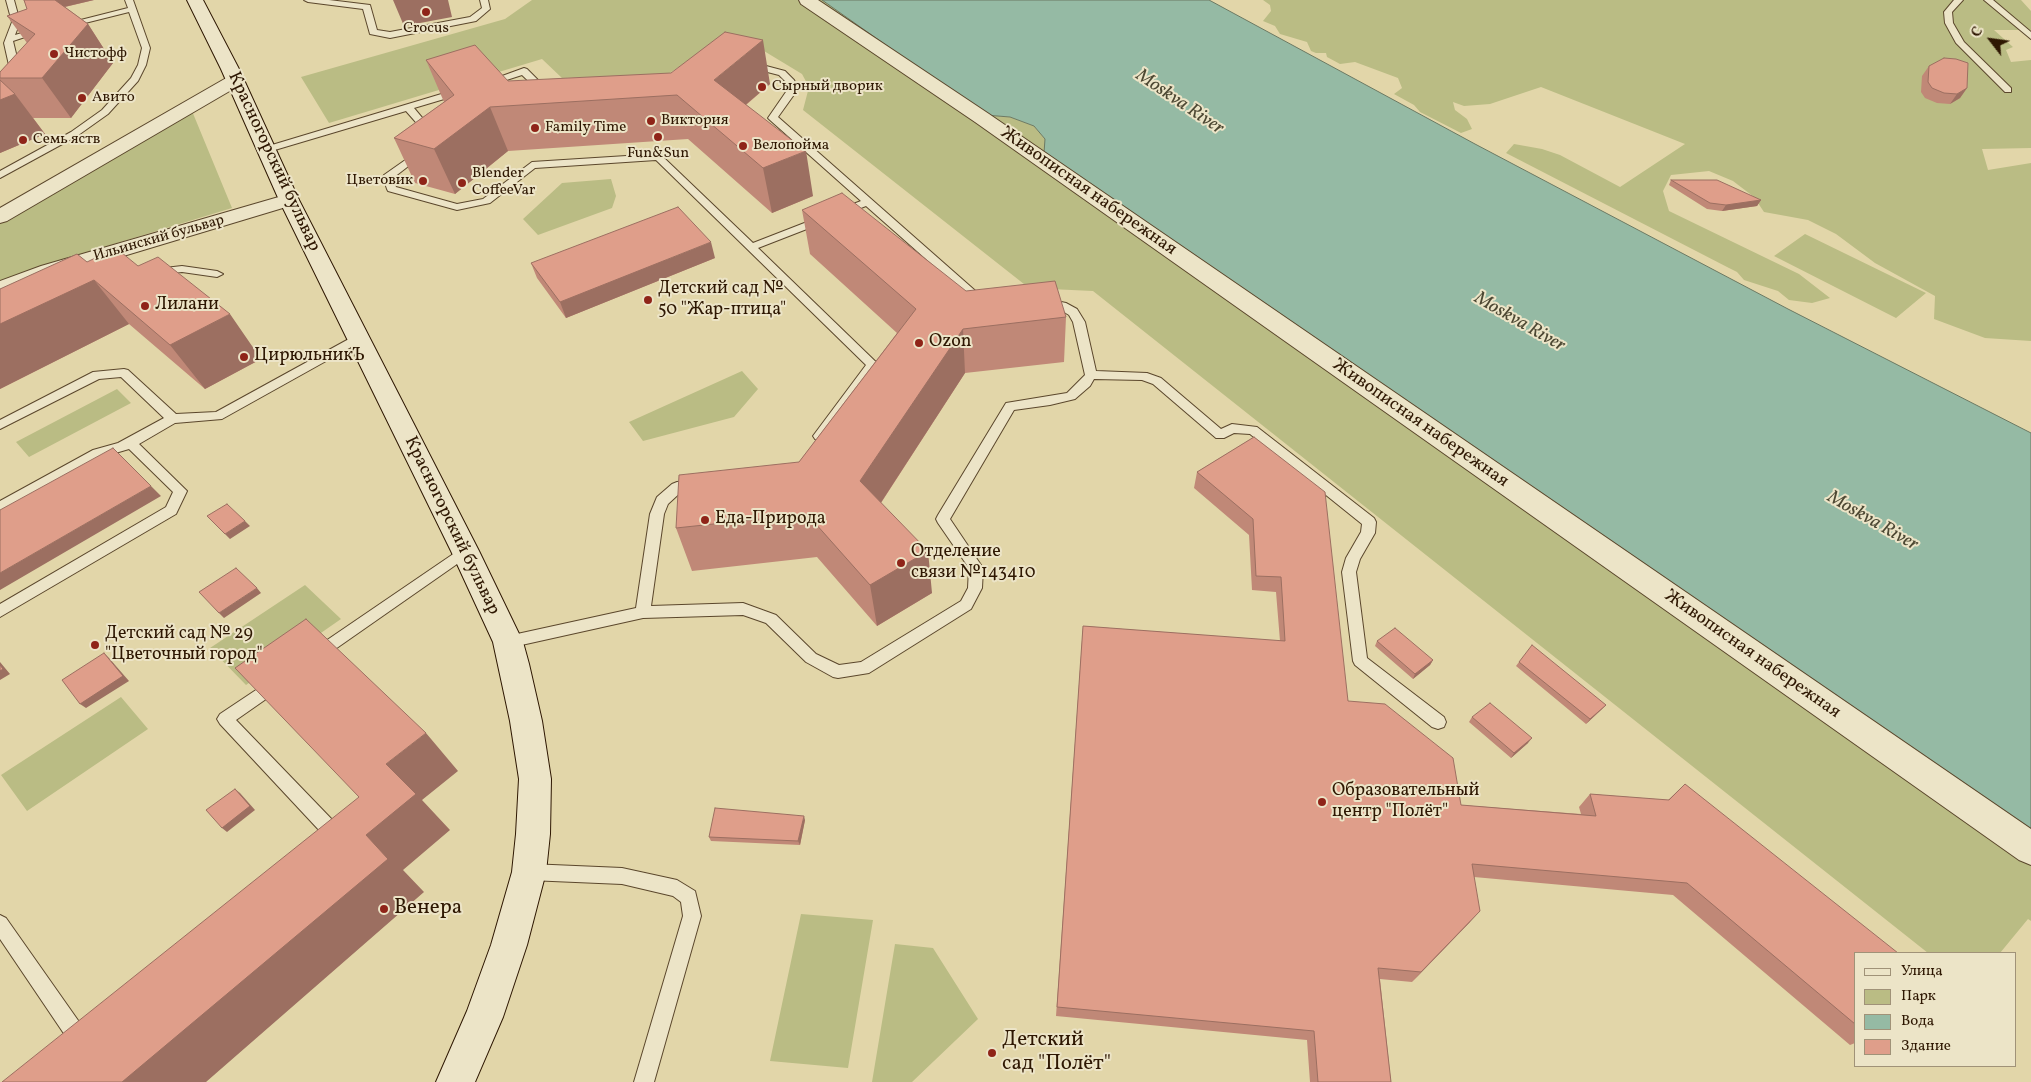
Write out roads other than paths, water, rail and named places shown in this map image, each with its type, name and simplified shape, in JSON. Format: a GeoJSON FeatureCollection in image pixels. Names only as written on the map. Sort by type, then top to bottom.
{"type":"FeatureCollection","features":[{"type":"Feature","properties":{"kind":"street","name":"Красногорский бульвар"},"geometry":{"type":"LineString","coordinates":[[195,0],[289,200],[465,551],[508,642],[526,721],[535,778],[533,834],[529,872],[509,944],[484,1017],[455,1082]]}},
{"type":"Feature","properties":{"kind":"street","name":"Живописная набережная"},"geometry":{"type":"LineString","coordinates":[[807,0],[982,118],[2031,850]]}},
{"type":"Feature","properties":{"kind":"street"},"geometry":{"type":"LineString","coordinates":[[0,217],[234,81]]}},
{"type":"Feature","properties":{"kind":"street","name":"Ильинский бульвар"},"geometry":{"type":"LineString","coordinates":[[0,289],[49,271],[289,200]]}},
{"type":"Feature","properties":{"kind":"lane"},"geometry":{"type":"LineString","coordinates":[[0,103],[18,83],[8,43],[16,22],[10,0]]}},
{"type":"Feature","properties":{"kind":"lane"},"geometry":{"type":"LineString","coordinates":[[308,0],[367,7],[373,32],[390,35],[473,19],[486,9],[484,0]]}},
{"type":"Feature","properties":{"kind":"lane"},"geometry":{"type":"LineString","coordinates":[[1959,0],[1948,12],[1949,23],[1960,43],[2008,90]]}},
{"type":"Feature","properties":{"kind":"lane"},"geometry":{"type":"LineString","coordinates":[[1988,0],[2031,36]]}},
{"type":"Feature","properties":{"kind":"lane"},"geometry":{"type":"LineString","coordinates":[[0,175],[74,134],[105,112],[135,79],[142,65],[146,48],[131,4],[57,27]]}},
{"type":"Feature","properties":{"kind":"lane"},"geometry":{"type":"LineString","coordinates":[[10,39],[48,29]]}},
{"type":"Feature","properties":{"kind":"lane"},"geometry":{"type":"LineString","coordinates":[[743,64],[782,73],[794,89],[773,118],[977,298],[988,306],[994,307]]}},
{"type":"Feature","properties":{"kind":"lane"},"geometry":{"type":"LineString","coordinates":[[265,150],[524,72],[555,102]]}},
{"type":"Feature","properties":{"kind":"lane"},"geometry":{"type":"LineString","coordinates":[[408,107],[437,140],[388,177],[392,189],[457,207],[486,201],[532,165],[658,157],[873,365],[810,448]]}},
{"type":"Feature","properties":{"kind":"lane"},"geometry":{"type":"LineString","coordinates":[[751,247],[869,201]]}},
{"type":"Feature","properties":{"kind":"lane"},"geometry":{"type":"LineString","coordinates":[[142,274],[182,269],[217,274]]}},
{"type":"Feature","properties":{"kind":"lane"},"geometry":{"type":"LineString","coordinates":[[508,642],[643,612],[743,609],[771,618],[811,658],[838,672],[864,668],[966,605],[975,588],[976,568],[943,519],[1010,406],[1050,401],[1071,396],[1086,383],[1091,375],[1080,322],[1073,312],[1049,303],[1034,305]]}},
{"type":"Feature","properties":{"kind":"lane"},"geometry":{"type":"LineString","coordinates":[[0,507],[98,453],[122,447],[174,419],[218,416],[358,338]]}},
{"type":"Feature","properties":{"kind":"lane"},"geometry":{"type":"LineString","coordinates":[[0,425],[97,375],[124,373],[174,419]]}},
{"type":"Feature","properties":{"kind":"lane"},"geometry":{"type":"LineString","coordinates":[[1091,375],[1143,376],[1157,381],[1220,435],[1232,428],[1253,430],[1369,522],[1368,533],[1353,558],[1349,572],[1360,661],[1438,722]]}},
{"type":"Feature","properties":{"kind":"lane"},"geometry":{"type":"LineString","coordinates":[[0,611],[171,510],[180,491],[130,443]]}},
{"type":"Feature","properties":{"kind":"lane"},"geometry":{"type":"LineString","coordinates":[[643,612],[657,514],[662,501],[677,487],[705,485]]}},
{"type":"Feature","properties":{"kind":"lane"},"geometry":{"type":"LineString","coordinates":[[304,664],[465,551]]}},
{"type":"Feature","properties":{"kind":"lane"},"geometry":{"type":"LineString","coordinates":[[288,675],[225,719],[338,838],[323,851]]}},
{"type":"Feature","properties":{"kind":"lane"},"geometry":{"type":"LineString","coordinates":[[529,872],[622,876],[677,888],[688,897],[692,916],[644,1082]]}},
{"type":"Feature","properties":{"kind":"lane"},"geometry":{"type":"LineString","coordinates":[[0,924],[84,1045],[99,1033]]}},
{"type":"Feature","properties":{"kind":"water","name":"Moskva River"},"geometry":{"type":"Polygon","coordinates":[[[822,0],[1209,0],[1475,144],[1788,309],[2031,433],[2031,839],[1044,153],[1045,139],[1034,126],[1010,117],[985,115],[822,0]]]}},
{"type":"Feature","properties":{"kind":"place","name":"Crocus"},"geometry":{"type":"Point","coordinates":[426,12]}},
{"type":"Feature","properties":{"kind":"place","name":"Чистофф"},"geometry":{"type":"Point","coordinates":[54,54]}},
{"type":"Feature","properties":{"kind":"place","name":"Сырный дворик"},"geometry":{"type":"Point","coordinates":[762,87]}},
{"type":"Feature","properties":{"kind":"place","name":"Авито"},"geometry":{"type":"Point","coordinates":[82,98]}},
{"type":"Feature","properties":{"kind":"place","name":"Виктория"},"geometry":{"type":"Point","coordinates":[651,121]}},
{"type":"Feature","properties":{"kind":"place","name":"Family Time"},"geometry":{"type":"Point","coordinates":[535,128]}},
{"type":"Feature","properties":{"kind":"place","name":"Fun&Sun"},"geometry":{"type":"Point","coordinates":[658,137]}},
{"type":"Feature","properties":{"kind":"place","name":"Семь яств"},"geometry":{"type":"Point","coordinates":[23,140]}},
{"type":"Feature","properties":{"kind":"place","name":"Велопойма"},"geometry":{"type":"Point","coordinates":[743,146]}},
{"type":"Feature","properties":{"kind":"place","name":"Цветовик"},"geometry":{"type":"Point","coordinates":[423,181]}},
{"type":"Feature","properties":{"kind":"place","name":"Blender CoffeeVar"},"geometry":{"type":"Point","coordinates":[462,183]}},
{"type":"Feature","properties":{"kind":"place","name":"Детский сад № 50 \"Жар-птица\""},"geometry":{"type":"Point","coordinates":[648,300]}},
{"type":"Feature","properties":{"kind":"place","name":"Лилани"},"geometry":{"type":"Point","coordinates":[145,306]}},
{"type":"Feature","properties":{"kind":"place","name":"Ozon"},"geometry":{"type":"Point","coordinates":[919,343]}},
{"type":"Feature","properties":{"kind":"place","name":"ЦирюльникЪ"},"geometry":{"type":"Point","coordinates":[244,357]}},
{"type":"Feature","properties":{"kind":"place","name":"Еда-Природа"},"geometry":{"type":"Point","coordinates":[705,520]}},
{"type":"Feature","properties":{"kind":"place","name":"Отделение связи №143410"},"geometry":{"type":"Point","coordinates":[901,563]}},
{"type":"Feature","properties":{"kind":"place","name":"Детский сад № 29 \"Цветочный город\""},"geometry":{"type":"Point","coordinates":[95,645]}},
{"type":"Feature","properties":{"kind":"place","name":"Образовательный центр \"Полёт\""},"geometry":{"type":"Point","coordinates":[1322,802]}},
{"type":"Feature","properties":{"kind":"place","name":"Венера"},"geometry":{"type":"Point","coordinates":[384,909]}},
{"type":"Feature","properties":{"kind":"place","name":"Детский сад \"Полёт\""},"geometry":{"type":"Point","coordinates":[992,1053]}}]}
